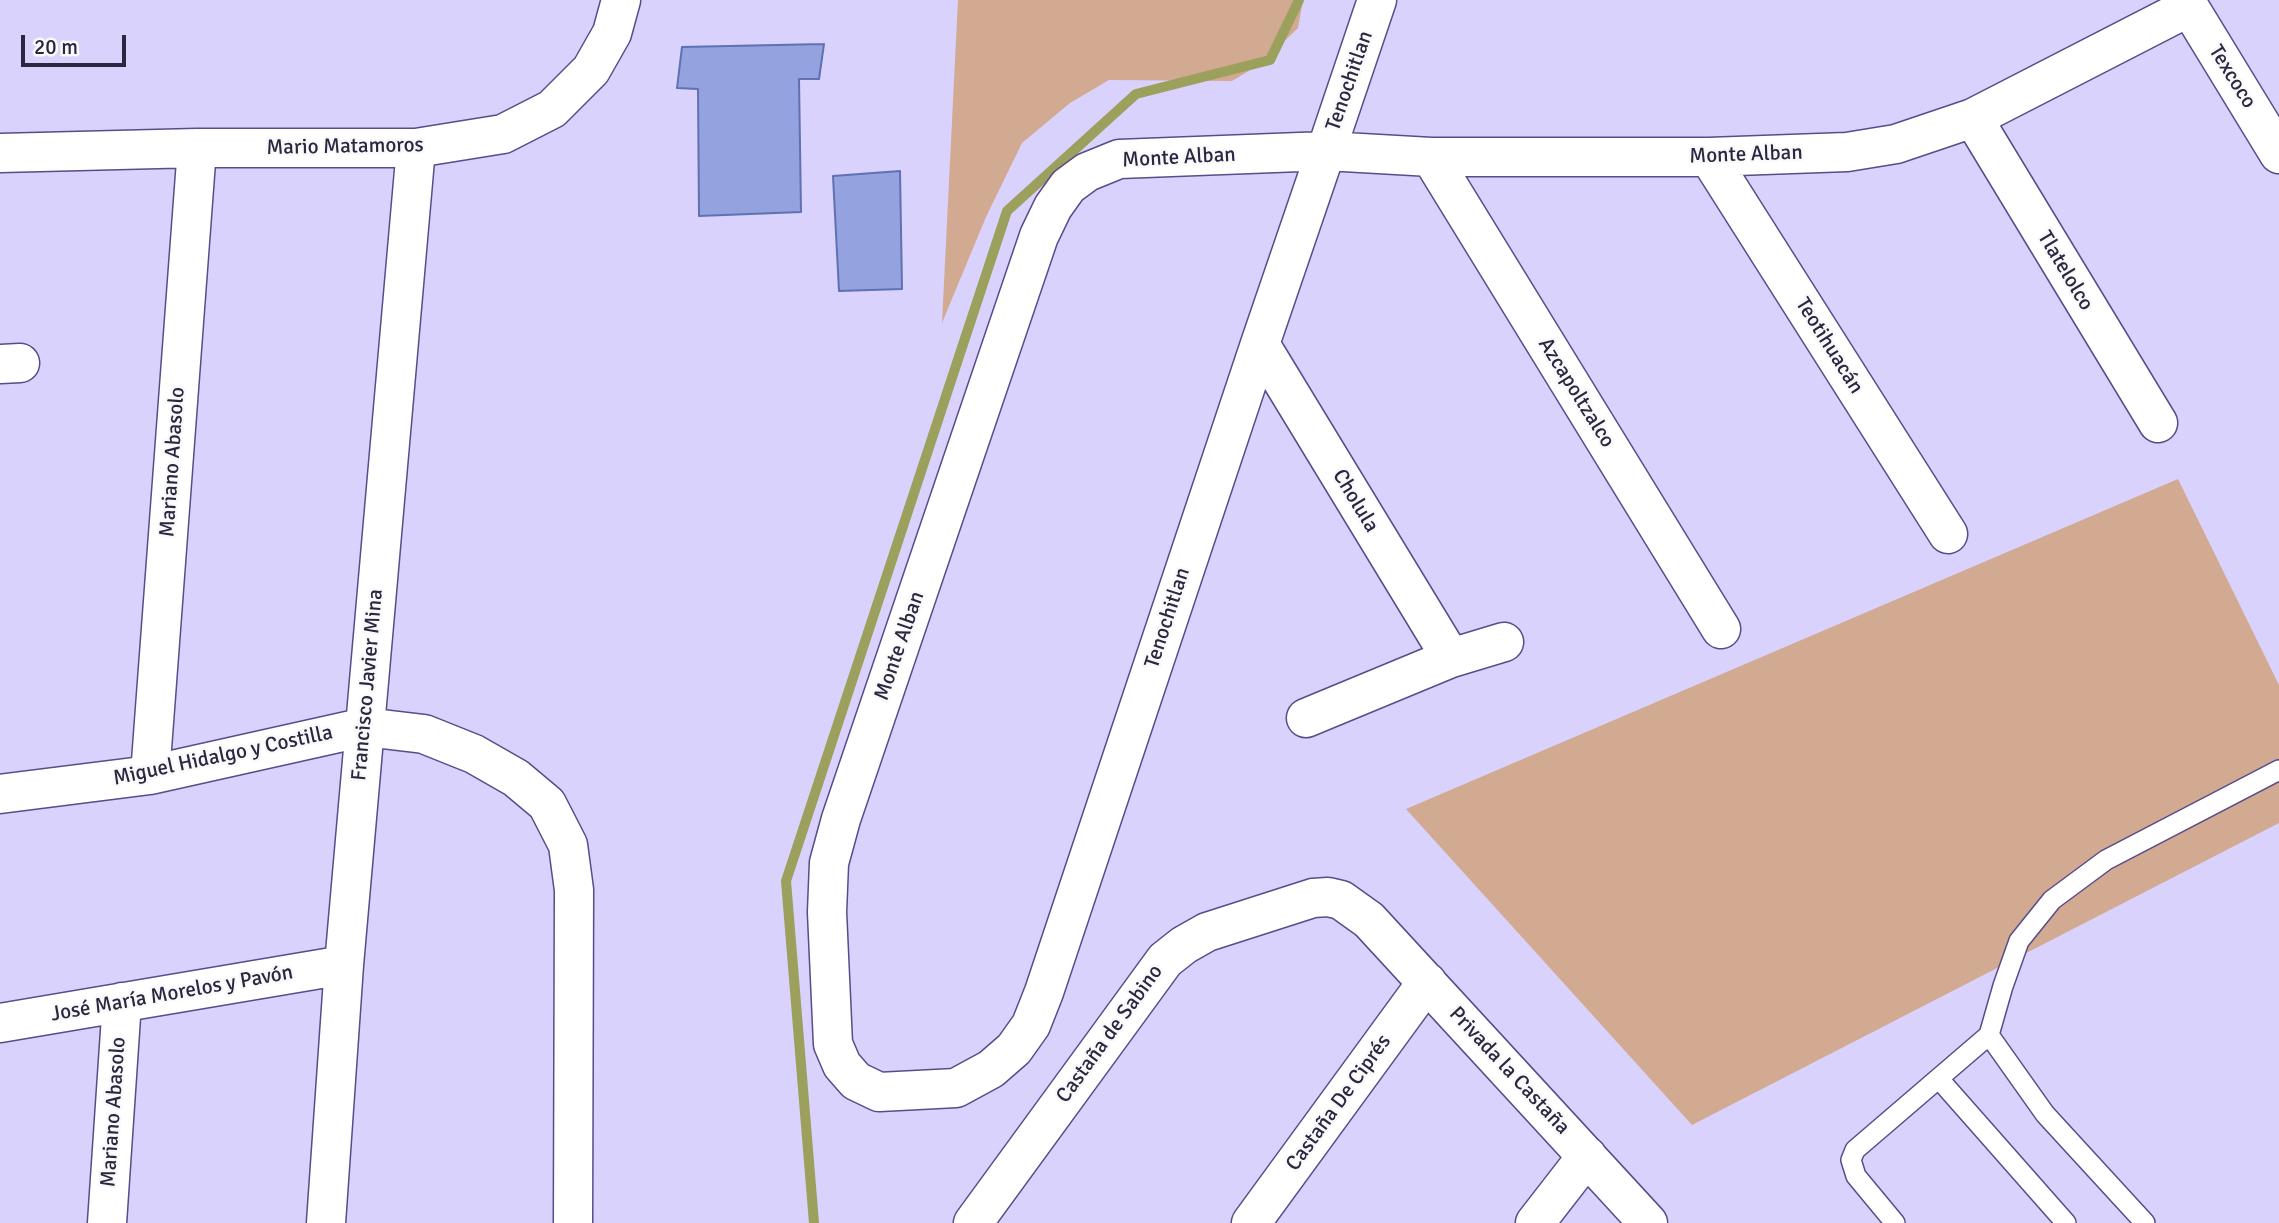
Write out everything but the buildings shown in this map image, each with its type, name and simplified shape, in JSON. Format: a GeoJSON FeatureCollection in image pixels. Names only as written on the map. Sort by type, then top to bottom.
{"type":"FeatureCollection","features":[{"type":"Feature","properties":{"kind":"street","name":"Mario Matamoros"},"geometry":{"type":"LineString","coordinates":[[0,153],[197,148],[416,148],[503,134],[552,109],[591,69],[612,33],[621,0]]}},
{"type":"Feature","properties":{"kind":"street","name":"Tenochitlan"},"geometry":{"type":"LineString","coordinates":[[842,1065],[856,1081],[880,1092],[956,1088],[991,1069],[1014,1049],[1031,1025],[1377,0]]}},
{"type":"Feature","properties":{"kind":"street","name":"Monte Alban"},"geometry":{"type":"LineString","coordinates":[[842,1065],[834,1044],[827,912],[829,863],[841,819],[1039,236],[1053,207],[1069,186],[1087,172],[1119,159],[1326,151],[1431,158],[1709,158],[1847,152],[1896,144],[1973,118],[2187,3]]}},
{"type":"Feature","properties":{"kind":"street","name":"Texcoco"},"geometry":{"type":"LineString","coordinates":[[2187,3],[2279,154]]}},
{"type":"Feature","properties":{"kind":"street","name":"Tlatelolco"},"geometry":{"type":"LineString","coordinates":[[1973,118],[2158,423]]}},
{"type":"Feature","properties":{"kind":"street","name":"Mariano Abasolo"},"geometry":{"type":"LineString","coordinates":[[150,775],[197,148]]}},
{"type":"Feature","properties":{"kind":"street","name":"Francisco Javier Mina"},"geometry":{"type":"LineString","coordinates":[[326,1223],[344,965],[416,148]]}},
{"type":"Feature","properties":{"kind":"street","name":"Azcapoltzalco"},"geometry":{"type":"LineString","coordinates":[[1431,158],[1721,629]]}},
{"type":"Feature","properties":{"kind":"street","name":"Teotihuacán"},"geometry":{"type":"LineString","coordinates":[[1709,158],[1948,534]]}},
{"type":"Feature","properties":{"kind":"street","name":"Cholula"},"geometry":{"type":"LineString","coordinates":[[1260,344],[1451,658]]}},
{"type":"Feature","properties":{"kind":"street"},"geometry":{"type":"LineString","coordinates":[[1306,718],[1451,658],[1504,642]]}},
{"type":"Feature","properties":{"kind":"street","name":"Miguel Hidalgo y Costilla"},"geometry":{"type":"LineString","coordinates":[[0,794],[150,775],[365,727],[424,734],[474,754],[516,778],[547,804],[568,845],[574,890],[573,1223]]}},
{"type":"Feature","properties":{"kind":"street","name":"Castaña de Sabino"},"geometry":{"type":"LineString","coordinates":[[973,1223],[1152,975],[1184,945],[1207,932],[1313,898],[1341,900],[1369,920]]}},
{"type":"Feature","properties":{"kind":"street","name":"Privada la Castaña"},"geometry":{"type":"LineString","coordinates":[[1369,920],[1648,1223]]}},
{"type":"Feature","properties":{"kind":"street","name":"José María Morelos y Pavón"},"geometry":{"type":"LineString","coordinates":[[0,1023],[344,965]]}},
{"type":"Feature","properties":{"kind":"street","name":"Castaña De Ciprés"},"geometry":{"type":"LineString","coordinates":[[1251,1223],[1427,982]]}},
{"type":"Feature","properties":{"kind":"street","name":"Mariano Abasolo"},"geometry":{"type":"LineString","coordinates":[[107,1223],[122,1002]]}},
{"type":"Feature","properties":{"kind":"street"},"geometry":{"type":"LineString","coordinates":[[1535,1223],[1587,1156]]}},
{"type":"Feature","properties":{"kind":"lane"},"geometry":{"type":"LineString","coordinates":[[1895,1223],[1856,1176],[1851,1160],[1856,1150],[1989,1035],[2019,941],[2052,900],[2106,860],[2279,770]]}},
{"type":"Feature","properties":{"kind":"lane"},"geometry":{"type":"LineString","coordinates":[[1989,1035],[2045,1114],[2145,1223]]}},
{"type":"Feature","properties":{"kind":"lane"},"geometry":{"type":"LineString","coordinates":[[1939,1079],[2066,1223]]}},
{"type":"Feature","properties":{"kind":"shaded area"},"geometry":{"type":"Polygon","coordinates":[[[958,0],[1303,0],[1298,28],[1262,63],[1232,81],[1109,80],[1070,103],[1022,143],[986,217],[942,323],[958,0]]]}},
{"type":"Feature","properties":{"kind":"shaded area"},"geometry":{"type":"Polygon","coordinates":[[[2178,479],[2279,685],[2279,823],[1692,1125],[1406,809],[2178,479]]]}},
{"type":"Feature","properties":{"kind":"waterway"},"geometry":{"type":"LineString","coordinates":[[814,1223],[786,881],[1007,211],[1136,94],[1270,60],[1299,0]]}}]}
